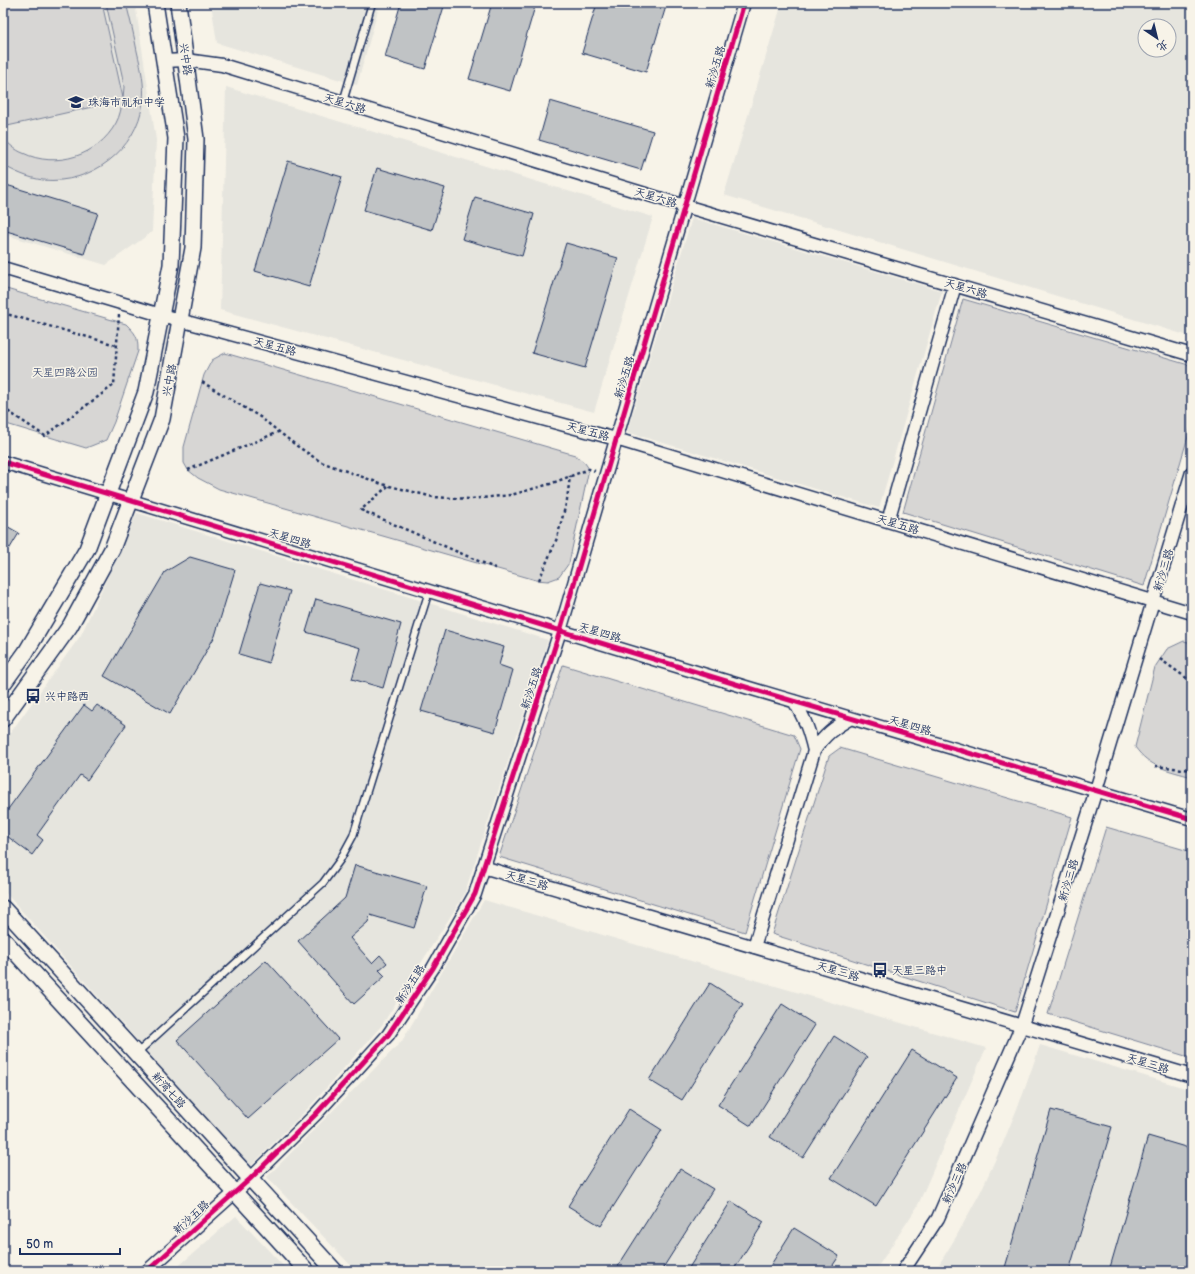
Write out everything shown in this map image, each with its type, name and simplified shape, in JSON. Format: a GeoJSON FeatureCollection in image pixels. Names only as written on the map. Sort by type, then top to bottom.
{"type":"FeatureCollection","features":[{"type":"Feature","properties":{"kind":"street","name":"兴中路"},"geometry":{"type":"LineString","coordinates":[[3,684],[26,652],[87,549],[146,392],[171,265],[176,138],[155,3]]}},
{"type":"Feature","properties":{"kind":"street","name":"兴中路"},"geometry":{"type":"LineString","coordinates":[[3,719],[70,626],[112,549],[162,419],[194,248],[196,139],[178,3]]}},
{"type":"Feature","properties":{"kind":"street","name":"新沙五路"},"geometry":{"type":"LineString","coordinates":[[147,1271],[250,1179],[316,1114],[388,1035],[433,968],[475,894],[560,631],[744,3]]}},
{"type":"Feature","properties":{"kind":"street","name":"天星六路"},"geometry":{"type":"LineString","coordinates":[[164,61],[186,60],[222,65],[685,206],[1192,355]]}},
{"type":"Feature","properties":{"kind":"street","name":"天星五路"},"geometry":{"type":"LineString","coordinates":[[3,268],[161,315],[616,439],[1192,613]]}},
{"type":"Feature","properties":{"kind":"street"},"geometry":{"type":"LineString","coordinates":[[888,521],[955,285]]}},
{"type":"Feature","properties":{"kind":"street","name":"天星四路"},"geometry":{"type":"LineString","coordinates":[[3,462],[560,631],[1192,819]]}},
{"type":"Feature","properties":{"kind":"street","name":"新沙三路"},"geometry":{"type":"LineString","coordinates":[[903,1271],[938,1218],[1022,1025],[1154,602],[1192,472]]}},
{"type":"Feature","properties":{"kind":"street"},"geometry":{"type":"LineString","coordinates":[[794,701],[808,728],[814,751]]}},
{"type":"Feature","properties":{"kind":"street"},"geometry":{"type":"LineString","coordinates":[[754,946],[814,751],[821,740],[833,729],[851,718]]}},
{"type":"Feature","properties":{"kind":"street","name":"天星三路"},"geometry":{"type":"LineString","coordinates":[[483,867],[1192,1076]]}},
{"type":"Feature","properties":{"kind":"street","name":"新湾七路"},"geometry":{"type":"LineString","coordinates":[[3,908],[335,1271]]}},
{"type":"Feature","properties":{"kind":"street","name":"新湾七路"},"geometry":{"type":"LineString","coordinates":[[3,939],[307,1271]]}},
{"type":"Feature","properties":{"kind":"lane"},"geometry":{"type":"LineString","coordinates":[[343,102],[372,3]]}},
{"type":"Feature","properties":{"kind":"lane"},"geometry":{"type":"LineString","coordinates":[[136,1054],[322,883],[340,860],[353,836],[429,591]]}},
{"type":"Feature","properties":{"kind":"path"},"geometry":{"type":"LineString","coordinates":[[3,408],[45,436],[114,385],[120,302]]}},
{"type":"Feature","properties":{"kind":"path"},"geometry":{"type":"LineString","coordinates":[[3,313],[116,345]]}},
{"type":"Feature","properties":{"kind":"path"},"geometry":{"type":"LineString","coordinates":[[202,382],[260,417],[321,462],[388,486],[433,497],[471,499],[511,495],[550,484],[589,469],[605,474]]}},
{"type":"Feature","properties":{"kind":"path"},"geometry":{"type":"LineString","coordinates":[[188,470],[279,432]]}},
{"type":"Feature","properties":{"kind":"path"},"geometry":{"type":"LineString","coordinates":[[539,580],[557,538],[567,500],[570,476]]}},
{"type":"Feature","properties":{"kind":"path"},"geometry":{"type":"LineString","coordinates":[[388,486],[361,510],[497,569]]}},
{"type":"Feature","properties":{"kind":"path"},"geometry":{"type":"LineString","coordinates":[[1160,659],[1192,682]]}},
{"type":"Feature","properties":{"kind":"path"},"geometry":{"type":"LineString","coordinates":[[1155,766],[1192,770]]}},
{"type":"Feature","properties":{"kind":"shaded area","name":"珠海市礼和中学"},"geometry":{"type":"Polygon","coordinates":[[[3,3],[135,3],[156,140],[152,232],[106,265],[3,234],[3,3]]]}},
{"type":"Feature","properties":{"kind":"shaded area"},"geometry":{"type":"Polygon","coordinates":[[[211,3],[380,3],[357,85],[217,43],[211,3]]]}},
{"type":"Feature","properties":{"kind":"shaded area"},"geometry":{"type":"Polygon","coordinates":[[[782,3],[1192,3],[1192,337],[724,195],[782,3]]]}},
{"type":"Feature","properties":{"kind":"shaded area"},"geometry":{"type":"Polygon","coordinates":[[[226,87],[653,217],[594,412],[220,310],[226,87]]]}},
{"type":"Feature","properties":{"kind":"shaded area"},"geometry":{"type":"Polygon","coordinates":[[[692,218],[942,291],[879,508],[627,432],[692,218]]]}},
{"type":"Feature","properties":{"kind":"shaded area"},"geometry":{"type":"Polygon","coordinates":[[[137,513],[548,640],[464,895],[382,1025],[313,1103],[250,1167],[3,890],[3,743],[81,635],[137,513]]]}},
{"type":"Feature","properties":{"kind":"shaded area"},"geometry":{"type":"Polygon","coordinates":[[[484,900],[986,1048],[917,1207],[875,1271],[356,1271],[267,1177],[402,1041],[484,900]]]}},
{"type":"Feature","properties":{"kind":"shaded area"},"geometry":{"type":"Polygon","coordinates":[[[1040,1045],[1192,1090],[1192,1271],[935,1271],[956,1237],[981,1191],[1023,1094],[1040,1045]]]}},
{"type":"Feature","properties":{"kind":"shaded area"},"geometry":{"type":"Polygon","coordinates":[[[236,1216],[288,1271],[173,1271],[236,1216]]]}},
{"type":"Feature","properties":{"kind":"green space"},"geometry":{"type":"Polygon","coordinates":[[[3,3],[102,3],[123,98],[124,87],[122,75],[106,3],[126,3],[141,70],[143,102],[139,119],[132,135],[109,161],[78,177],[61,180],[43,180],[32,178],[3,165],[3,138],[17,150],[36,158],[49,160],[62,159],[87,151],[99,144],[116,123],[123,100],[3,127],[3,3]]]}},
{"type":"Feature","properties":{"kind":"green space","name":"天星四路公园"},"geometry":{"type":"Polygon","coordinates":[[[3,288],[126,324],[134,333],[138,342],[138,351],[114,422],[106,440],[86,448],[3,423],[3,288]]]}},
{"type":"Feature","properties":{"kind":"green space"},"geometry":{"type":"Polygon","coordinates":[[[963,299],[1192,366],[1192,423],[1144,586],[903,512],[963,299]]]}},
{"type":"Feature","properties":{"kind":"green space"},"geometry":{"type":"Polygon","coordinates":[[[225,353],[575,455],[585,463],[589,469],[569,563],[559,577],[548,581],[536,580],[219,489],[198,478],[188,470],[184,463],[184,447],[204,375],[212,360],[225,353]]]}},
{"type":"Feature","properties":{"kind":"green space"},"geometry":{"type":"Polygon","coordinates":[[[1184,641],[1192,643],[1192,777],[1167,770],[1153,764],[1147,760],[1135,747],[1155,667],[1167,649],[1184,641]]]}},
{"type":"Feature","properties":{"kind":"green space"},"geometry":{"type":"Polygon","coordinates":[[[563,665],[794,735],[800,749],[745,932],[499,857],[563,665]]]}},
{"type":"Feature","properties":{"kind":"green space"},"geometry":{"type":"Polygon","coordinates":[[[840,748],[1072,817],[1015,1012],[772,934],[829,756],[840,748]]]}},
{"type":"Feature","properties":{"kind":"green space"},"geometry":{"type":"Polygon","coordinates":[[[1106,827],[1192,852],[1192,1058],[1048,1014],[1106,827]]]}},
{"type":"Feature","properties":{"kind":"building"},"geometry":{"type":"Polygon","coordinates":[[[401,3],[445,3],[425,69],[385,57],[401,3]]]}},
{"type":"Feature","properties":{"kind":"building"},"geometry":{"type":"Polygon","coordinates":[[[492,3],[536,3],[510,91],[469,79],[492,3]]]}},
{"type":"Feature","properties":{"kind":"building"},"geometry":{"type":"Polygon","coordinates":[[[597,3],[667,3],[646,72],[582,53],[597,3]]]}},
{"type":"Feature","properties":{"kind":"building"},"geometry":{"type":"Polygon","coordinates":[[[550,101],[653,131],[641,170],[539,140],[550,101]]]}},
{"type":"Feature","properties":{"kind":"building"},"geometry":{"type":"Polygon","coordinates":[[[288,161],[342,177],[309,287],[255,271],[288,161]]]}},
{"type":"Feature","properties":{"kind":"building"},"geometry":{"type":"Polygon","coordinates":[[[377,168],[445,188],[432,230],[364,210],[377,168]]]}},
{"type":"Feature","properties":{"kind":"building"},"geometry":{"type":"Polygon","coordinates":[[[3,184],[98,213],[84,254],[3,230],[3,184]]]}},
{"type":"Feature","properties":{"kind":"building"},"geometry":{"type":"Polygon","coordinates":[[[475,197],[534,214],[522,256],[462,239],[475,197]]]}},
{"type":"Feature","properties":{"kind":"building"},"geometry":{"type":"Polygon","coordinates":[[[566,243],[618,258],[585,368],[532,353],[566,243]]]}},
{"type":"Feature","properties":{"kind":"building"},"geometry":{"type":"Polygon","coordinates":[[[3,524],[19,533],[10,548],[3,544],[3,524]]]}},
{"type":"Feature","properties":{"kind":"building"},"geometry":{"type":"Polygon","coordinates":[[[190,557],[235,570],[215,636],[170,714],[104,676],[165,572],[190,557]]]}},
{"type":"Feature","properties":{"kind":"building"},"geometry":{"type":"Polygon","coordinates":[[[260,583],[290,591],[269,663],[239,654],[260,583]]]}},
{"type":"Feature","properties":{"kind":"building"},"geometry":{"type":"Polygon","coordinates":[[[316,599],[401,624],[383,688],[352,679],[361,648],[306,632],[316,599]]]}},
{"type":"Feature","properties":{"kind":"building"},"geometry":{"type":"Polygon","coordinates":[[[445,630],[504,647],[499,665],[513,670],[495,732],[421,711],[445,630]]]}},
{"type":"Feature","properties":{"kind":"building"},"geometry":{"type":"Polygon","coordinates":[[[84,705],[92,711],[97,705],[126,725],[87,780],[80,775],[37,835],[43,840],[32,855],[3,833],[3,816],[84,705]]]}},
{"type":"Feature","properties":{"kind":"building"},"geometry":{"type":"Polygon","coordinates":[[[355,865],[427,886],[414,928],[370,915],[368,922],[350,938],[372,963],[380,955],[387,963],[379,970],[385,976],[354,1004],[298,941],[345,898],[355,865]]]}},
{"type":"Feature","properties":{"kind":"building"},"geometry":{"type":"Polygon","coordinates":[[[266,960],[338,1039],[248,1119],[177,1040],[266,960]]]}},
{"type":"Feature","properties":{"kind":"building"},"geometry":{"type":"Polygon","coordinates":[[[710,983],[743,1004],[682,1100],[649,1080],[710,983]]]}},
{"type":"Feature","properties":{"kind":"building"},"geometry":{"type":"Polygon","coordinates":[[[782,1004],[815,1025],[751,1126],[718,1105],[782,1004]]]}},
{"type":"Feature","properties":{"kind":"building"},"geometry":{"type":"Polygon","coordinates":[[[834,1036],[867,1057],[803,1158],[770,1137],[834,1036]]]}},
{"type":"Feature","properties":{"kind":"building"},"geometry":{"type":"Polygon","coordinates":[[[912,1050],[957,1078],[876,1206],[831,1178],[912,1050]]]}},
{"type":"Feature","properties":{"kind":"building"},"geometry":{"type":"Polygon","coordinates":[[[629,1109],[662,1130],[601,1226],[568,1206],[629,1109]]]}},
{"type":"Feature","properties":{"kind":"building"},"geometry":{"type":"Polygon","coordinates":[[[1051,1110],[1112,1127],[1069,1271],[1004,1271],[1051,1110]]]}},
{"type":"Feature","properties":{"kind":"building"},"geometry":{"type":"Polygon","coordinates":[[[1148,1136],[1192,1149],[1192,1271],[1109,1271],[1148,1136]]]}},
{"type":"Feature","properties":{"kind":"building"},"geometry":{"type":"Polygon","coordinates":[[[680,1169],[713,1189],[661,1271],[615,1271],[680,1169]]]}},
{"type":"Feature","properties":{"kind":"building"},"geometry":{"type":"Polygon","coordinates":[[[731,1201],[764,1222],[733,1271],[687,1271],[731,1201]]]}},
{"type":"Feature","properties":{"kind":"building"},"geometry":{"type":"Polygon","coordinates":[[[794,1228],[839,1256],[829,1271],[767,1271],[794,1228]]]}},
{"type":"Feature","properties":{"kind":"cycle path"},"geometry":{"type":"LineString","coordinates":[[147,1271],[250,1179],[316,1114],[388,1035],[433,968],[475,894],[560,631],[744,3]]}},
{"type":"Feature","properties":{"kind":"cycle path"},"geometry":{"type":"LineString","coordinates":[[3,462],[749,688],[1192,819]]}},
{"type":"Feature","properties":{"kind":"place","name":"珠海市礼和中学"},"geometry":{"type":"Point","coordinates":[76,102]}},
{"type":"Feature","properties":{"kind":"place","name":"兴中路西"},"geometry":{"type":"Point","coordinates":[33,696]}},
{"type":"Feature","properties":{"kind":"place","name":"天星三路中"},"geometry":{"type":"Point","coordinates":[880,970]}}]}
